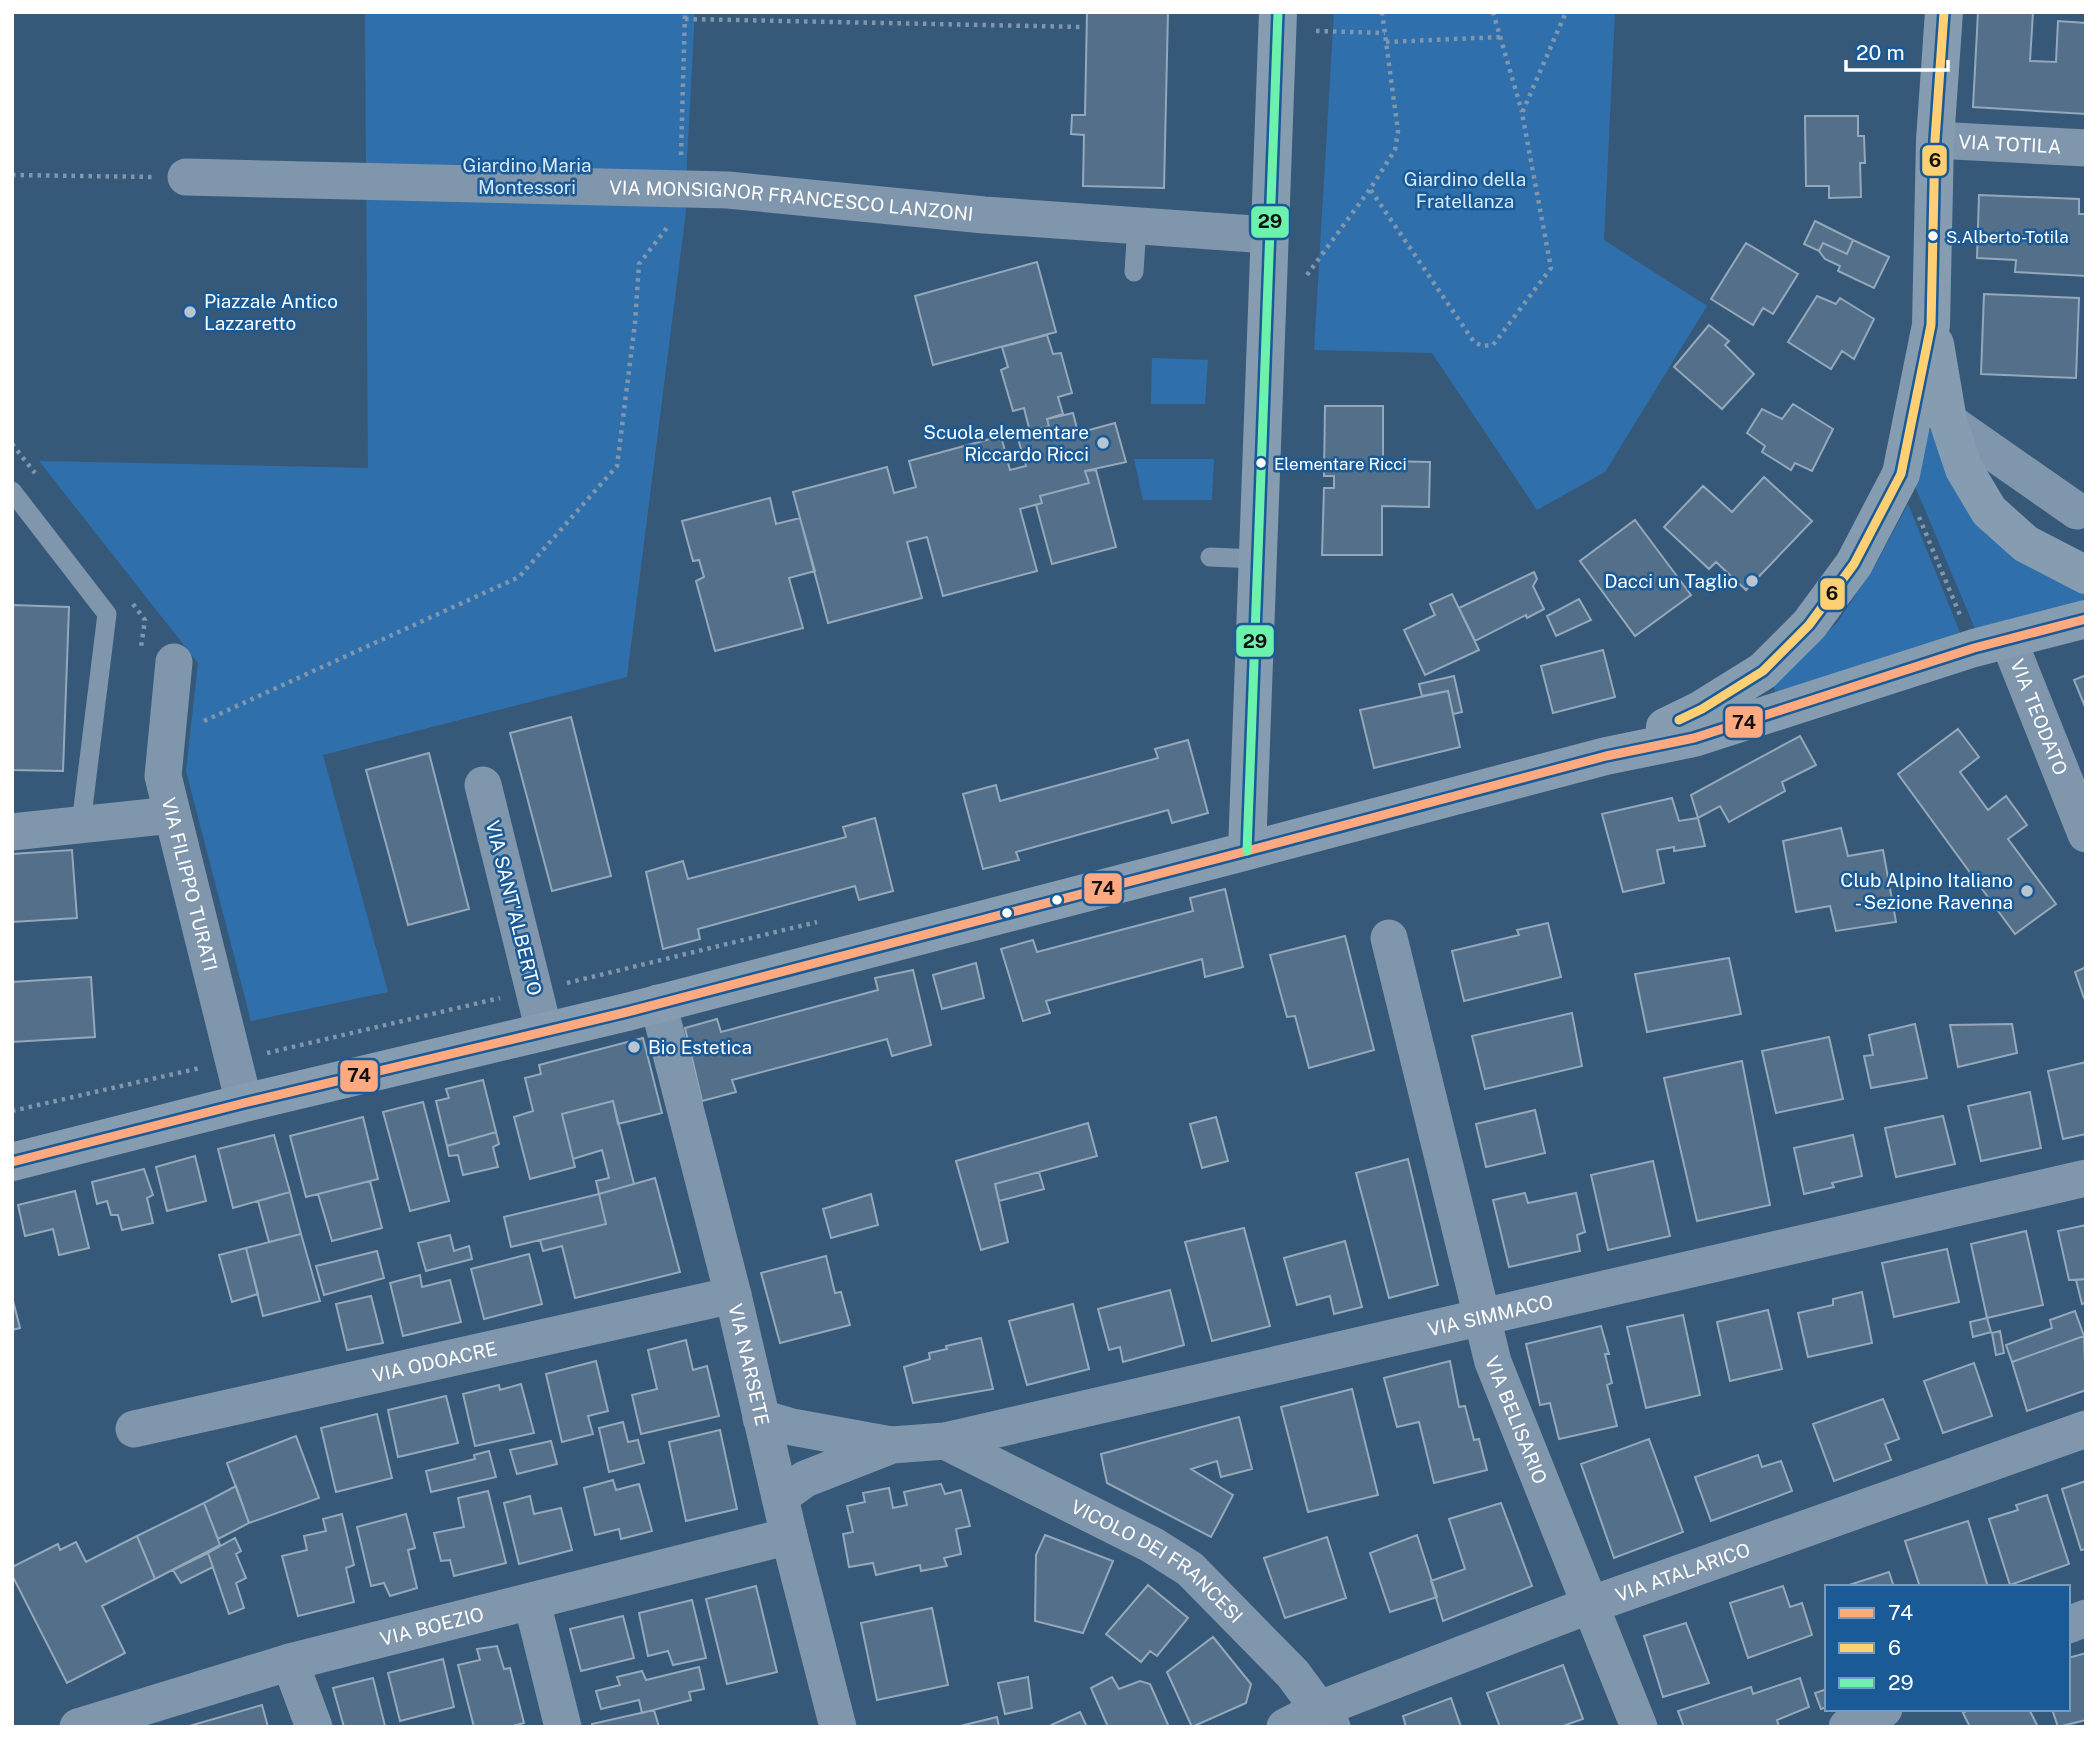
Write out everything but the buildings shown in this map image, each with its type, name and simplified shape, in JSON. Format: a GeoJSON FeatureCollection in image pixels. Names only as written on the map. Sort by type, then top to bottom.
{"type":"FeatureCollection","features":[{"type":"Feature","properties":{"kind":"street"},"geometry":{"type":"LineString","coordinates":[[1247,851],[1278,12]]}},
{"type":"Feature","properties":{"kind":"street"},"geometry":{"type":"LineString","coordinates":[[1606,756],[1702,709],[1763,671],[1809,625],[1854,564],[1901,474],[1931,325],[1935,141],[1944,12]]}},
{"type":"Feature","properties":{"kind":"street","name":"VIA TOTILA"},"geometry":{"type":"LineString","coordinates":[[1935,141],[2086,148]]}},
{"type":"Feature","properties":{"kind":"street","name":"VIA MONSIGNOR FRANCESCO LANZONI"},"geometry":{"type":"LineString","coordinates":[[186,177],[728,190],[984,215],[1268,235]]}},
{"type":"Feature","properties":{"kind":"street"},"geometry":{"type":"LineString","coordinates":[[1931,325],[1948,421],[1964,469],[1989,512],[2026,544],[2086,575]]}},
{"type":"Feature","properties":{"kind":"street"},"geometry":{"type":"LineString","coordinates":[[1948,421],[2077,511]]}},
{"type":"Feature","properties":{"kind":"street"},"geometry":{"type":"LineString","coordinates":[[12,1162],[658,1003],[1606,756],[1694,738],[1991,644],[2086,619]]}},
{"type":"Feature","properties":{"kind":"street","name":"VIA TEODATO"},"geometry":{"type":"LineString","coordinates":[[1991,644],[2086,834]]}},
{"type":"Feature","properties":{"kind":"street","name":"VIA FILIPPO TURATI"},"geometry":{"type":"LineString","coordinates":[[174,662],[163,776],[244,1103]]}},
{"type":"Feature","properties":{"kind":"street","name":"VIA SANT'ALBERTO"},"geometry":{"type":"LineString","coordinates":[[483,785],[544,1031]]}},
{"type":"Feature","properties":{"kind":"street"},"geometry":{"type":"LineString","coordinates":[[12,832],[172,815]]}},
{"type":"Feature","properties":{"kind":"street","name":"VIA BELISARIO"},"geometry":{"type":"LineString","coordinates":[[1389,938],[1493,1362],[1639,1727]]}},
{"type":"Feature","properties":{"kind":"street","name":"VIA NARSETE"},"geometry":{"type":"LineString","coordinates":[[658,1003],[733,1294],[789,1536],[838,1727]]}},
{"type":"Feature","properties":{"kind":"street","name":"VIA SIMMACO"},"geometry":{"type":"LineString","coordinates":[[761,1418],[792,1427],[891,1445],[945,1441],[2086,1178]]}},
{"type":"Feature","properties":{"kind":"street","name":"VIA ODOACRE"},"geometry":{"type":"LineString","coordinates":[[134,1429],[733,1294]]}},
{"type":"Feature","properties":{"kind":"street","name":"VIA ATALARICO"},"geometry":{"type":"LineString","coordinates":[[1285,1727],[1326,1718],[1590,1605],[2086,1429]]}},
{"type":"Feature","properties":{"kind":"street","name":"VICOLO DEI FRANCESI"},"geometry":{"type":"LineString","coordinates":[[945,1441],[1152,1545],[1190,1569],[1293,1674],[1326,1718]]}},
{"type":"Feature","properties":{"kind":"street","name":"VIA SIMMACO"},"geometry":{"type":"LineString","coordinates":[[780,1497],[804,1479],[891,1445]]}},
{"type":"Feature","properties":{"kind":"street","name":"VIA BOEZIO"},"geometry":{"type":"LineString","coordinates":[[78,1727],[290,1662],[789,1536]]}},
{"type":"Feature","properties":{"kind":"street"},"geometry":{"type":"LineString","coordinates":[[532,1602],[563,1727]]}},
{"type":"Feature","properties":{"kind":"street"},"geometry":{"type":"LineString","coordinates":[[290,1662],[314,1727]]}},
{"type":"Feature","properties":{"kind":"street"},"geometry":{"type":"LineString","coordinates":[[1847,1727],[1880,1711]]}},
{"type":"Feature","properties":{"kind":"lane"},"geometry":{"type":"LineString","coordinates":[[1134,272],[1137,226]]}},
{"type":"Feature","properties":{"kind":"lane"},"geometry":{"type":"LineString","coordinates":[[12,491],[107,614],[81,824]]}},
{"type":"Feature","properties":{"kind":"lane"},"geometry":{"type":"LineString","coordinates":[[1210,557],[1257,559]]}},
{"type":"Feature","properties":{"kind":"path"},"geometry":{"type":"LineString","coordinates":[[1307,275],[1395,150],[1398,131],[1382,12]]}},
{"type":"Feature","properties":{"kind":"path"},"geometry":{"type":"LineString","coordinates":[[1370,189],[1474,342],[1482,346],[1493,345],[1551,268],[1522,113],[1493,12]]}},
{"type":"Feature","properties":{"kind":"path"},"geometry":{"type":"LineString","coordinates":[[1522,113],[1566,12]]}},
{"type":"Feature","properties":{"kind":"path"},"geometry":{"type":"LineString","coordinates":[[166,741],[234,705],[519,577],[617,467],[635,323],[639,264],[668,226],[681,188],[685,15],[1082,27]]}},
{"type":"Feature","properties":{"kind":"path"},"geometry":{"type":"LineString","coordinates":[[1316,31],[1385,33]]}},
{"type":"Feature","properties":{"kind":"path"},"geometry":{"type":"LineString","coordinates":[[1386,43],[1500,37]]}},
{"type":"Feature","properties":{"kind":"path"},"geometry":{"type":"LineString","coordinates":[[12,175],[186,177]]}},
{"type":"Feature","properties":{"kind":"path"},"geometry":{"type":"LineString","coordinates":[[1901,474],[1991,644]]}},
{"type":"Feature","properties":{"kind":"path"},"geometry":{"type":"LineString","coordinates":[[12,1111],[535,990],[822,920]]}},
{"type":"Feature","properties":{"kind":"green space","name":"Giardino Maria Montessori"},"geometry":{"type":"Polygon","coordinates":[[[365,12],[695,12],[686,211],[627,677],[323,755],[388,992],[251,1021],[186,771],[198,663],[39,461],[368,468],[365,12]]]}},
{"type":"Feature","properties":{"kind":"green space","name":"Giardino della Fratellanza"},"geometry":{"type":"Polygon","coordinates":[[[1334,12],[1615,12],[1604,240],[1707,306],[1605,472],[1537,510],[1432,353],[1314,350],[1334,12]]]}},
{"type":"Feature","properties":{"kind":"green space"},"geometry":{"type":"Polygon","coordinates":[[[1152,358],[1208,360],[1205,404],[1151,404],[1152,358]]]}},
{"type":"Feature","properties":{"kind":"green space"},"geometry":{"type":"Polygon","coordinates":[[[1930,430],[2086,587],[2086,604],[1976,631],[1915,486],[1926,435],[1930,430]]]}},
{"type":"Feature","properties":{"kind":"green space"},"geometry":{"type":"Polygon","coordinates":[[[1134,459],[1214,459],[1212,500],[1143,500],[1134,459]]]}},
{"type":"Feature","properties":{"kind":"green space"},"geometry":{"type":"Polygon","coordinates":[[[1908,504],[1961,635],[1775,692],[1773,681],[1838,622],[1877,562],[1908,504]]]}},
{"type":"Feature","properties":{"kind":"transit line","name":"29"},"geometry":{"type":"LineString","coordinates":[[1247,851],[1278,12]]}},
{"type":"Feature","properties":{"kind":"transit line","name":"6"},"geometry":{"type":"LineString","coordinates":[[1679,720],[1763,671],[1809,625],[1854,564],[1901,474],[1931,325],[1935,140],[1944,12]]}},
{"type":"Feature","properties":{"kind":"transit line","name":"74"},"geometry":{"type":"LineString","coordinates":[[12,1162],[244,1103],[627,1012],[1606,756],[1694,738],[1974,648],[2086,619]]}},
{"type":"Feature","properties":{"kind":"place","name":"S.Alberto-Totila"},"geometry":{"type":"Point","coordinates":[1933,236]}},
{"type":"Feature","properties":{"kind":"place","name":"Piazzale Antico Lazzaretto"},"geometry":{"type":"Point","coordinates":[190,312]}},
{"type":"Feature","properties":{"kind":"place","name":"Scuola elementare Riccardo Ricci"},"geometry":{"type":"Point","coordinates":[1103,443]}},
{"type":"Feature","properties":{"kind":"place","name":"Elementare Ricci"},"geometry":{"type":"Point","coordinates":[1261,463]}},
{"type":"Feature","properties":{"kind":"place","name":"Dacci un Taglio"},"geometry":{"type":"Point","coordinates":[1752,581]}},
{"type":"Feature","properties":{"kind":"place","name":"Club Alpino Italiano - Sezione Ravenna"},"geometry":{"type":"Point","coordinates":[2027,891]}},
{"type":"Feature","properties":{"kind":"place","name":"Bio Estetica"},"geometry":{"type":"Point","coordinates":[634,1047]}}]}
